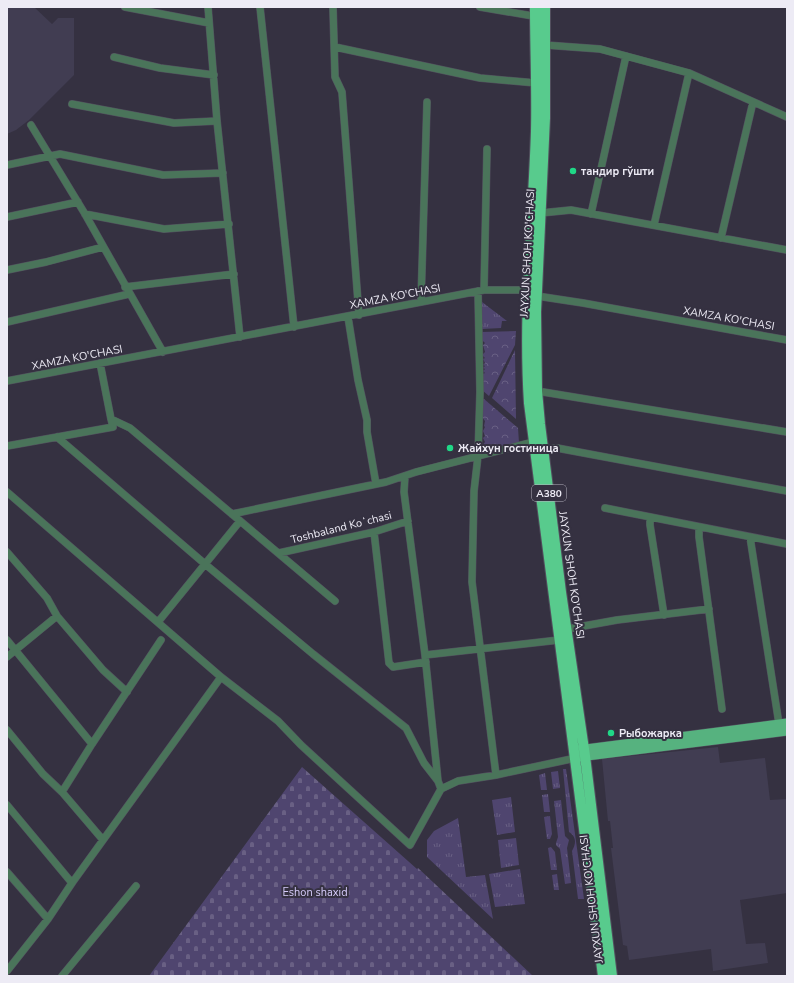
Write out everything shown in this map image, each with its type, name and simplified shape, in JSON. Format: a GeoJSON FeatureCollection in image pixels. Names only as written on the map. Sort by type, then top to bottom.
{"type":"FeatureCollection","features":[{"type":"Feature","properties":{"kind":"highway","name":"JAYXUN SHOH KO'CHASI"},"geometry":{"type":"LineString","coordinates":[[540,12],[545,45],[545,118],[537,296],[537,391],[567,629],[591,840],[612,976]]}},
{"type":"Feature","properties":{"kind":"highway","name":"JAYXUN SHOH KO'CHASI"},"geometry":{"type":"LineString","coordinates":[[540,12],[536,83],[536,130],[527,371],[534,442],[559,640],[580,753]]}},
{"type":"Feature","properties":{"kind":"highway","name":"JAYXUN SHOH KO'CHASI"},"geometry":{"type":"LineString","coordinates":[[591,840],[604,976]]}},
{"type":"Feature","properties":{"kind":"main road"},"geometry":{"type":"LineString","coordinates":[[714,737],[783,724]]}},
{"type":"Feature","properties":{"kind":"main road"},"geometry":{"type":"LineString","coordinates":[[580,753],[714,737],[787,731]]}},
{"type":"Feature","properties":{"kind":"street"},"geometry":{"type":"LineString","coordinates":[[124,7],[209,24]]}},
{"type":"Feature","properties":{"kind":"street"},"geometry":{"type":"LineString","coordinates":[[208,7],[240,337]]}},
{"type":"Feature","properties":{"kind":"street"},"geometry":{"type":"LineString","coordinates":[[260,7],[294,327]]}},
{"type":"Feature","properties":{"kind":"street"},"geometry":{"type":"LineString","coordinates":[[332,7],[336,77],[342,92],[359,315]]}},
{"type":"Feature","properties":{"kind":"street"},"geometry":{"type":"LineString","coordinates":[[480,7],[540,12]]}},
{"type":"Feature","properties":{"kind":"street"},"geometry":{"type":"LineString","coordinates":[[545,45],[600,49],[689,72],[787,117]]}},
{"type":"Feature","properties":{"kind":"street"},"geometry":{"type":"LineString","coordinates":[[335,47],[480,78],[536,83]]}},
{"type":"Feature","properties":{"kind":"street"},"geometry":{"type":"LineString","coordinates":[[592,214],[626,56]]}},
{"type":"Feature","properties":{"kind":"street"},"geometry":{"type":"LineString","coordinates":[[114,58],[160,68],[214,75]]}},
{"type":"Feature","properties":{"kind":"street"},"geometry":{"type":"LineString","coordinates":[[654,225],[689,72]]}},
{"type":"Feature","properties":{"kind":"street"},"geometry":{"type":"LineString","coordinates":[[421,302],[427,102]]}},
{"type":"Feature","properties":{"kind":"street"},"geometry":{"type":"LineString","coordinates":[[721,238],[753,102]]}},
{"type":"Feature","properties":{"kind":"street"},"geometry":{"type":"LineString","coordinates":[[72,104],[174,123],[218,121]]}},
{"type":"Feature","properties":{"kind":"street"},"geometry":{"type":"LineString","coordinates":[[31,125],[85,214],[163,352]]}},
{"type":"Feature","properties":{"kind":"street"},"geometry":{"type":"LineString","coordinates":[[487,149],[481,291],[478,456],[474,492],[472,582],[496,775]]}},
{"type":"Feature","properties":{"kind":"street"},"geometry":{"type":"LineString","coordinates":[[7,165],[60,154],[163,175],[223,173]]}},
{"type":"Feature","properties":{"kind":"street"},"geometry":{"type":"LineString","coordinates":[[7,217],[78,202]]}},
{"type":"Feature","properties":{"kind":"street"},"geometry":{"type":"LineString","coordinates":[[541,213],[571,210],[787,250]]}},
{"type":"Feature","properties":{"kind":"street"},"geometry":{"type":"LineString","coordinates":[[85,214],[164,230],[229,224]]}},
{"type":"Feature","properties":{"kind":"street"},"geometry":{"type":"LineString","coordinates":[[7,270],[46,262],[103,247]]}},
{"type":"Feature","properties":{"kind":"street"},"geometry":{"type":"LineString","coordinates":[[125,287],[234,274]]}},
{"type":"Feature","properties":{"kind":"street","name":"XAMZA KO'CHASI"},"geometry":{"type":"LineString","coordinates":[[7,381],[481,291],[529,290],[537,296],[787,340]]}},
{"type":"Feature","properties":{"kind":"street"},"geometry":{"type":"LineString","coordinates":[[7,322],[129,294]]}},
{"type":"Feature","properties":{"kind":"street"},"geometry":{"type":"LineString","coordinates":[[348,317],[358,380],[367,420],[367,432],[376,484]]}},
{"type":"Feature","properties":{"kind":"street"},"geometry":{"type":"LineString","coordinates":[[7,446],[112,427],[100,363]]}},
{"type":"Feature","properties":{"kind":"street"},"geometry":{"type":"LineString","coordinates":[[537,391],[787,432]]}},
{"type":"Feature","properties":{"kind":"street"},"geometry":{"type":"LineString","coordinates":[[111,419],[130,428],[336,601]]}},
{"type":"Feature","properties":{"kind":"street"},"geometry":{"type":"LineString","coordinates":[[58,437],[205,564],[313,654],[406,728],[424,763],[438,781]]}},
{"type":"Feature","properties":{"kind":"street"},"geometry":{"type":"LineString","coordinates":[[232,514],[376,484],[534,442]]}},
{"type":"Feature","properties":{"kind":"street"},"geometry":{"type":"LineString","coordinates":[[543,448],[556,448],[787,491]]}},
{"type":"Feature","properties":{"kind":"street"},"geometry":{"type":"LineString","coordinates":[[404,476],[404,492],[426,659],[438,781],[441,789]]}},
{"type":"Feature","properties":{"kind":"street"},"geometry":{"type":"LineString","coordinates":[[7,492],[221,677],[278,721],[302,746],[410,845],[441,789],[458,781],[496,775],[580,753]]}},
{"type":"Feature","properties":{"kind":"street"},"geometry":{"type":"LineString","coordinates":[[605,508],[787,544]]}},
{"type":"Feature","properties":{"kind":"street"},"geometry":{"type":"LineString","coordinates":[[650,517],[664,615]]}},
{"type":"Feature","properties":{"kind":"street"},"geometry":{"type":"LineString","coordinates":[[158,622],[240,521]]}},
{"type":"Feature","properties":{"kind":"street","name":"Toshbaland Koʻchasi"},"geometry":{"type":"LineString","coordinates":[[279,553],[374,532],[408,521]]}},
{"type":"Feature","properties":{"kind":"street"},"geometry":{"type":"LineString","coordinates":[[699,527],[708,609],[722,709]]}},
{"type":"Feature","properties":{"kind":"street"},"geometry":{"type":"LineString","coordinates":[[374,532],[389,663],[393,667],[398,668],[426,659],[480,649],[559,640]]}},
{"type":"Feature","properties":{"kind":"street"},"geometry":{"type":"LineString","coordinates":[[750,537],[783,724]]}},
{"type":"Feature","properties":{"kind":"street"},"geometry":{"type":"LineString","coordinates":[[7,552],[48,598],[57,616],[104,670],[127,692]]}},
{"type":"Feature","properties":{"kind":"street"},"geometry":{"type":"LineString","coordinates":[[567,629],[616,620],[708,609]]}},
{"type":"Feature","properties":{"kind":"street"},"geometry":{"type":"LineString","coordinates":[[7,657],[57,616]]}},
{"type":"Feature","properties":{"kind":"street"},"geometry":{"type":"LineString","coordinates":[[7,640],[92,744]]}},
{"type":"Feature","properties":{"kind":"street"},"geometry":{"type":"LineString","coordinates":[[62,792],[161,640]]}},
{"type":"Feature","properties":{"kind":"street"},"geometry":{"type":"LineString","coordinates":[[11,976],[7,972],[48,919],[72,883],[221,677]]}},
{"type":"Feature","properties":{"kind":"street"},"geometry":{"type":"LineString","coordinates":[[7,730],[43,774],[62,792],[103,840]]}},
{"type":"Feature","properties":{"kind":"street"},"geometry":{"type":"LineString","coordinates":[[7,805],[72,883]]}},
{"type":"Feature","properties":{"kind":"street"},"geometry":{"type":"LineString","coordinates":[[7,872],[48,919]]}},
{"type":"Feature","properties":{"kind":"street"},"geometry":{"type":"LineString","coordinates":[[62,976],[136,886]]}},
{"type":"Feature","properties":{"kind":"shaded area"},"geometry":{"type":"Polygon","coordinates":[[[7,7],[34,7],[52,24],[58,18],[74,18],[74,75],[29,120],[16,130],[7,134],[7,7]]]}},
{"type":"Feature","properties":{"kind":"shaded area"},"geometry":{"type":"Polygon","coordinates":[[[718,747],[720,763],[765,758],[770,800],[787,799],[787,893],[740,900],[746,944],[765,943],[768,963],[713,971],[711,949],[629,960],[627,946],[623,945],[602,759],[718,747]]]}},
{"type":"Feature","properties":{"kind":"green space"},"geometry":{"type":"Polygon","coordinates":[[[482,302],[507,321],[502,321],[501,328],[482,329],[482,302]]]}},
{"type":"Feature","properties":{"kind":"green space"},"geometry":{"type":"Polygon","coordinates":[[[516,331],[515,345],[489,396],[482,390],[481,375],[485,373],[483,371],[485,366],[483,365],[485,363],[483,359],[485,358],[482,355],[485,352],[483,345],[485,343],[482,340],[481,332],[516,331]]]}},
{"type":"Feature","properties":{"kind":"green space"},"geometry":{"type":"Polygon","coordinates":[[[515,350],[516,419],[492,398],[515,350]]]}},
{"type":"Feature","properties":{"kind":"green space"},"geometry":{"type":"Polygon","coordinates":[[[484,399],[518,428],[519,443],[485,452],[482,451],[481,447],[485,442],[483,438],[485,436],[483,431],[485,421],[481,416],[481,401],[484,399]]]}},
{"type":"Feature","properties":{"kind":"green space","name":"Eshon shaxid"},"geometry":{"type":"Polygon","coordinates":[[[302,767],[417,869],[418,868],[533,976],[149,976],[302,767]]]}},
{"type":"Feature","properties":{"kind":"green space"},"geometry":{"type":"Polygon","coordinates":[[[563,769],[566,769],[584,899],[578,899],[572,851],[575,838],[569,832],[563,769]]]}},
{"type":"Feature","properties":{"kind":"green space"},"geometry":{"type":"Polygon","coordinates":[[[558,771],[560,788],[553,789],[551,772],[558,771]]]}},
{"type":"Feature","properties":{"kind":"green space"},"geometry":{"type":"Polygon","coordinates":[[[545,773],[547,790],[541,790],[539,775],[545,773]]]}},
{"type":"Feature","properties":{"kind":"green space"},"geometry":{"type":"Polygon","coordinates":[[[548,794],[550,812],[544,812],[542,795],[548,794]]]}},
{"type":"Feature","properties":{"kind":"green space"},"geometry":{"type":"Polygon","coordinates":[[[511,797],[515,832],[497,835],[492,800],[511,797]]]}},
{"type":"Feature","properties":{"kind":"green space"},"geometry":{"type":"Polygon","coordinates":[[[561,800],[565,836],[569,840],[567,848],[571,883],[565,884],[560,849],[556,845],[558,837],[554,801],[561,800]]]}},
{"type":"Feature","properties":{"kind":"green space"},"geometry":{"type":"Polygon","coordinates":[[[550,816],[552,834],[550,839],[547,839],[544,817],[550,816]]]}},
{"type":"Feature","properties":{"kind":"green space"},"geometry":{"type":"Polygon","coordinates":[[[458,818],[466,877],[485,875],[493,919],[427,857],[427,840],[434,831],[458,818]]]}},
{"type":"Feature","properties":{"kind":"green space"},"geometry":{"type":"Polygon","coordinates":[[[516,838],[519,865],[501,868],[498,840],[516,838]]]}},
{"type":"Feature","properties":{"kind":"green space"},"geometry":{"type":"Polygon","coordinates":[[[551,847],[555,852],[557,870],[551,870],[548,848],[551,847]]]}},
{"type":"Feature","properties":{"kind":"green space"},"geometry":{"type":"Polygon","coordinates":[[[520,869],[525,904],[495,907],[489,874],[520,869]]]}},
{"type":"Feature","properties":{"kind":"green space"},"geometry":{"type":"Polygon","coordinates":[[[557,874],[559,890],[554,890],[552,875],[557,874]]]}},
{"type":"Feature","properties":{"kind":"place","name":"тандир гўшти"},"geometry":{"type":"Point","coordinates":[573,171]}},
{"type":"Feature","properties":{"kind":"place","name":"Жайхун гостиница"},"geometry":{"type":"Point","coordinates":[450,448]}},
{"type":"Feature","properties":{"kind":"place","name":"Рыбожарка"},"geometry":{"type":"Point","coordinates":[611,733]}}]}
